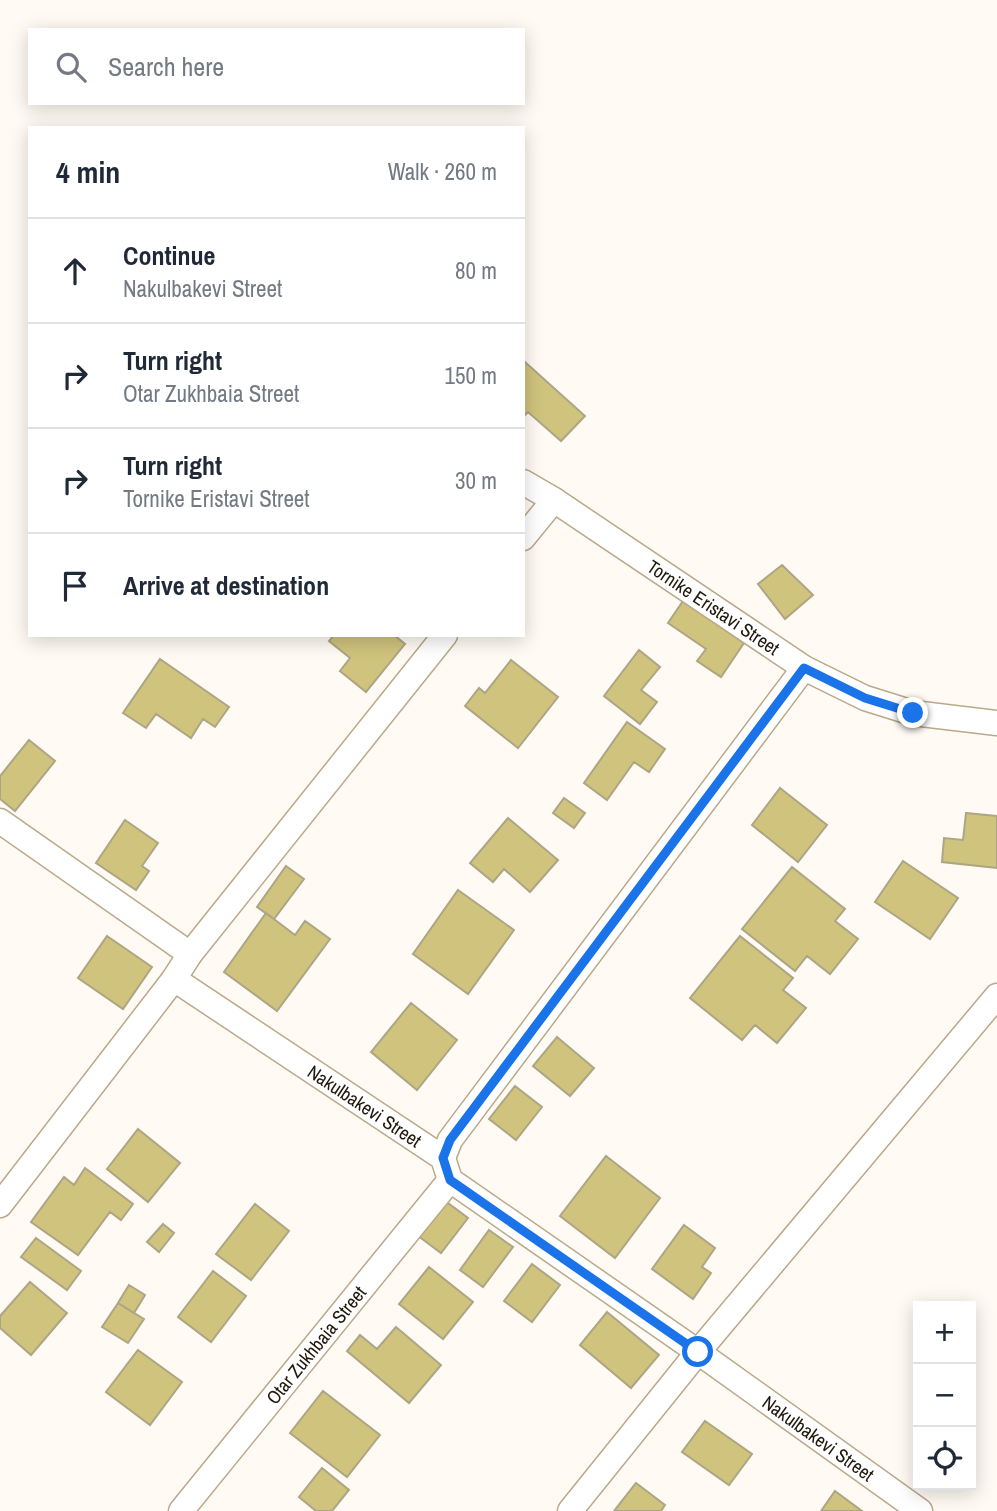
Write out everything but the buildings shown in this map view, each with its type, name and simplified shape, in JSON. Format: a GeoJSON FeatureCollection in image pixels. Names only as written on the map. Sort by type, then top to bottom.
{"type":"FeatureCollection","features":[{"type":"Feature","properties":{"kind":"street","name":"Tornike Eristavi Street"},"geometry":{"type":"LineString","coordinates":[[525,483],[804,668],[865,698],[913,713],[997,723]]}},
{"type":"Feature","properties":{"kind":"street"},"geometry":{"type":"LineString","coordinates":[[525,536],[554,500]]}},
{"type":"Feature","properties":{"kind":"street"},"geometry":{"type":"LineString","coordinates":[[0,1205],[174,979],[190,954],[443,637]]}},
{"type":"Feature","properties":{"kind":"street","name":"Otar Zukhbaia Street"},"geometry":{"type":"LineString","coordinates":[[181,1511],[447,1169],[450,1140],[804,668]]}},
{"type":"Feature","properties":{"kind":"street"},"geometry":{"type":"LineString","coordinates":[[0,821],[190,954]]}},
{"type":"Feature","properties":{"kind":"street","name":"Nakulbakevi Street"},"geometry":{"type":"LineString","coordinates":[[174,979],[447,1169],[920,1511]]}},
{"type":"Feature","properties":{"kind":"street"},"geometry":{"type":"LineString","coordinates":[[570,1511],[698,1352],[997,996]]}},
{"type":"Feature","properties":{"kind":"route"},"geometry":{"type":"LineString","coordinates":[[698,1352],[450,1180],[443,1158],[450,1140],[804,668],[865,698],[913,713]]}}]}
